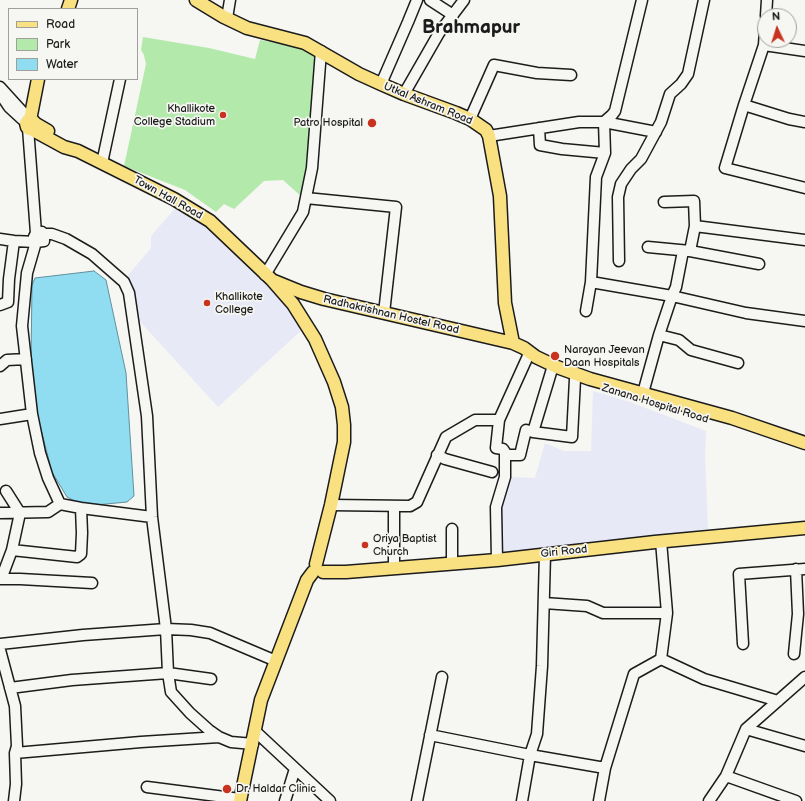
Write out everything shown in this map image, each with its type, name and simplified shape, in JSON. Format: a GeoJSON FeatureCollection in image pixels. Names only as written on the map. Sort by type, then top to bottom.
{"type":"FeatureCollection","features":[{"type":"Feature","properties":{"kind":"main road","name":"Utkal Ashram Road"},"geometry":{"type":"LineString","coordinates":[[196,0],[247,28],[305,43],[359,74],[404,94],[456,113],[486,130],[489,136]]}},
{"type":"Feature","properties":{"kind":"main road"},"geometry":{"type":"LineString","coordinates":[[30,125],[38,80]]}},
{"type":"Feature","properties":{"kind":"main road","name":"Town Hall Road"},"geometry":{"type":"LineString","coordinates":[[30,125],[66,142],[78,151],[174,199],[210,221],[268,277],[293,304],[315,339],[334,382],[342,407],[344,442],[332,505],[317,569],[307,580],[261,700],[240,800]]}},
{"type":"Feature","properties":{"kind":"main road"},"geometry":{"type":"LineString","coordinates":[[489,136],[500,196],[505,303],[513,343]]}},
{"type":"Feature","properties":{"kind":"main road","name":"Radhakrishnan Hostel Road"},"geometry":{"type":"LineString","coordinates":[[268,277],[301,292],[324,300],[513,343]]}},
{"type":"Feature","properties":{"kind":"main road"},"geometry":{"type":"LineString","coordinates":[[293,304],[301,292]]}},
{"type":"Feature","properties":{"kind":"main road","name":"Zanana Hospital Road"},"geometry":{"type":"LineString","coordinates":[[513,343],[552,368],[575,378],[644,401],[734,428],[773,434],[805,447]]}},
{"type":"Feature","properties":{"kind":"main road"},"geometry":{"type":"LineString","coordinates":[[526,352],[557,367],[590,379],[732,418],[805,443]]}},
{"type":"Feature","properties":{"kind":"main road","name":"Giri Road"},"geometry":{"type":"LineString","coordinates":[[317,569],[346,572],[497,560],[661,541],[805,528]]}},
{"type":"Feature","properties":{"kind":"street"},"geometry":{"type":"LineString","coordinates":[[227,18],[230,0]]}},
{"type":"Feature","properties":{"kind":"street"},"geometry":{"type":"LineString","coordinates":[[381,84],[417,0]]}},
{"type":"Feature","properties":{"kind":"street"},"geometry":{"type":"LineString","coordinates":[[430,0],[453,15]]}},
{"type":"Feature","properties":{"kind":"street"},"geometry":{"type":"LineString","coordinates":[[404,94],[439,33],[464,0]]}},
{"type":"Feature","properties":{"kind":"street"},"geometry":{"type":"LineString","coordinates":[[586,311],[591,282],[596,177],[604,153],[604,122],[615,111],[642,0]]}},
{"type":"Feature","properties":{"kind":"street"},"geometry":{"type":"LineString","coordinates":[[619,261],[618,197],[621,184],[630,169],[641,159],[656,132],[665,114],[670,94],[681,84],[688,74],[704,0]]}},
{"type":"Feature","properties":{"kind":"street"},"geometry":{"type":"LineString","coordinates":[[763,48],[725,168],[805,188]]}},
{"type":"Feature","properties":{"kind":"street"},"geometry":{"type":"LineString","coordinates":[[784,48],[805,51]]}},
{"type":"Feature","properties":{"kind":"street"},"geometry":{"type":"LineString","coordinates":[[268,277],[303,212],[312,168],[321,51]]}},
{"type":"Feature","properties":{"kind":"street"},"geometry":{"type":"LineString","coordinates":[[470,120],[494,65],[537,73],[571,75]]}},
{"type":"Feature","properties":{"kind":"street"},"geometry":{"type":"LineString","coordinates":[[102,163],[120,80]]}},
{"type":"Feature","properties":{"kind":"street"},"geometry":{"type":"LineString","coordinates":[[0,87],[30,125],[39,236],[27,273],[22,326],[32,414],[40,453],[46,472],[60,504]]}},
{"type":"Feature","properties":{"kind":"street"},"geometry":{"type":"LineString","coordinates":[[0,95],[9,107],[30,125]]}},
{"type":"Feature","properties":{"kind":"street"},"geometry":{"type":"LineString","coordinates":[[744,105],[789,119],[805,122]]}},
{"type":"Feature","properties":{"kind":"street"},"geometry":{"type":"LineString","coordinates":[[489,136],[579,122],[604,122],[656,132]]}},
{"type":"Feature","properties":{"kind":"street"},"geometry":{"type":"LineString","coordinates":[[539,128],[540,145],[562,149],[604,153]]}},
{"type":"Feature","properties":{"kind":"street"},"geometry":{"type":"LineString","coordinates":[[306,198],[396,207],[384,313]]}},
{"type":"Feature","properties":{"kind":"street"},"geometry":{"type":"LineString","coordinates":[[643,393],[659,335],[696,226],[694,202],[664,202]]}},
{"type":"Feature","properties":{"kind":"street"},"geometry":{"type":"LineString","coordinates":[[696,226],[805,240]]}},
{"type":"Feature","properties":{"kind":"street"},"geometry":{"type":"LineString","coordinates":[[0,234],[11,237],[59,236],[92,254],[124,282],[129,293],[146,416],[152,517],[166,629],[168,674],[171,692],[190,713],[219,737],[231,742],[254,737]]}},
{"type":"Feature","properties":{"kind":"street"},"geometry":{"type":"LineString","coordinates":[[0,239],[14,242],[39,236]]}},
{"type":"Feature","properties":{"kind":"street"},"geometry":{"type":"LineString","coordinates":[[0,305],[8,302],[4,279],[14,242]]}},
{"type":"Feature","properties":{"kind":"street"},"geometry":{"type":"LineString","coordinates":[[648,247],[687,251],[759,264]]}},
{"type":"Feature","properties":{"kind":"street"},"geometry":{"type":"LineString","coordinates":[[591,282],[672,296],[746,313],[805,321]]}},
{"type":"Feature","properties":{"kind":"street"},"geometry":{"type":"LineString","coordinates":[[659,335],[679,340],[691,350],[738,363]]}},
{"type":"Feature","properties":{"kind":"street"},"geometry":{"type":"LineString","coordinates":[[497,560],[496,507],[505,477],[505,456],[503,449],[496,448],[499,420],[526,352]]}},
{"type":"Feature","properties":{"kind":"street"},"geometry":{"type":"LineString","coordinates":[[0,366],[8,360],[26,359]]}},
{"type":"Feature","properties":{"kind":"street"},"geometry":{"type":"LineString","coordinates":[[533,432],[552,368]]}},
{"type":"Feature","properties":{"kind":"street"},"geometry":{"type":"LineString","coordinates":[[505,456],[520,455],[526,430],[572,437],[575,378]]}},
{"type":"Feature","properties":{"kind":"street"},"geometry":{"type":"LineString","coordinates":[[0,419],[32,414]]}},
{"type":"Feature","properties":{"kind":"street"},"geometry":{"type":"LineString","coordinates":[[332,505],[394,507],[410,506],[417,502],[446,437],[461,426],[475,420],[499,420]]}},
{"type":"Feature","properties":{"kind":"street"},"geometry":{"type":"LineString","coordinates":[[437,455],[444,459],[492,472]]}},
{"type":"Feature","properties":{"kind":"street"},"geometry":{"type":"LineString","coordinates":[[0,578],[12,550],[20,513],[6,491]]}},
{"type":"Feature","properties":{"kind":"street"},"geometry":{"type":"LineString","coordinates":[[0,513],[48,512],[60,504],[152,517]]}},
{"type":"Feature","properties":{"kind":"street"},"geometry":{"type":"LineString","coordinates":[[394,507],[394,568]]}},
{"type":"Feature","properties":{"kind":"street"},"geometry":{"type":"LineString","coordinates":[[12,550],[77,557],[81,554],[81,508]]}},
{"type":"Feature","properties":{"kind":"street"},"geometry":{"type":"LineString","coordinates":[[452,529],[452,563]]}},
{"type":"Feature","properties":{"kind":"street"},"geometry":{"type":"LineString","coordinates":[[661,541],[667,613],[661,659]]}},
{"type":"Feature","properties":{"kind":"street"},"geometry":{"type":"LineString","coordinates":[[522,801],[530,755],[537,734],[542,666],[545,554]]}},
{"type":"Feature","properties":{"kind":"street"},"geometry":{"type":"LineString","coordinates":[[743,644],[740,574],[800,569],[794,654]]}},
{"type":"Feature","properties":{"kind":"street"},"geometry":{"type":"LineString","coordinates":[[0,578],[92,583]]}},
{"type":"Feature","properties":{"kind":"street"},"geometry":{"type":"LineString","coordinates":[[544,603],[587,606],[603,613],[667,613]]}},
{"type":"Feature","properties":{"kind":"street"},"geometry":{"type":"LineString","coordinates":[[0,644],[83,634],[166,629],[191,630],[210,633],[276,661]]}},
{"type":"Feature","properties":{"kind":"street"},"geometry":{"type":"LineString","coordinates":[[0,650],[14,706],[17,746],[15,753],[16,784],[14,801]]}},
{"type":"Feature","properties":{"kind":"street"},"geometry":{"type":"LineString","coordinates":[[661,659],[704,679],[778,701]]}},
{"type":"Feature","properties":{"kind":"street"},"geometry":{"type":"LineString","coordinates":[[599,801],[605,768],[634,674],[661,659]]}},
{"type":"Feature","properties":{"kind":"street"},"geometry":{"type":"LineString","coordinates":[[10,688],[72,680],[168,674],[211,679]]}},
{"type":"Feature","properties":{"kind":"street"},"geometry":{"type":"LineString","coordinates":[[417,801],[442,677]]}},
{"type":"Feature","properties":{"kind":"street"},"geometry":{"type":"LineString","coordinates":[[709,801],[726,776],[746,729],[805,677]]}},
{"type":"Feature","properties":{"kind":"street"},"geometry":{"type":"LineString","coordinates":[[746,729],[805,746]]}},
{"type":"Feature","properties":{"kind":"street"},"geometry":{"type":"LineString","coordinates":[[430,734],[530,755],[605,768]]}},
{"type":"Feature","properties":{"kind":"street"},"geometry":{"type":"LineString","coordinates":[[15,753],[219,737]]}},
{"type":"Feature","properties":{"kind":"street"},"geometry":{"type":"LineString","coordinates":[[254,737],[325,801]]}},
{"type":"Feature","properties":{"kind":"street"},"geometry":{"type":"LineString","coordinates":[[254,737],[330,801]]}},
{"type":"Feature","properties":{"kind":"street"},"geometry":{"type":"LineString","coordinates":[[285,801],[294,772]]}},
{"type":"Feature","properties":{"kind":"street"},"geometry":{"type":"LineString","coordinates":[[726,776],[796,801]]}},
{"type":"Feature","properties":{"kind":"street"},"geometry":{"type":"LineString","coordinates":[[148,787],[240,800]]}},
{"type":"Feature","properties":{"kind":"shaded area","name":"Khallikote College"},"geometry":{"type":"Polygon","coordinates":[[[178,205],[203,225],[272,291],[305,327],[218,407],[134,315],[124,280],[151,248],[151,236],[178,205]]]}},
{"type":"Feature","properties":{"kind":"shaded area"},"geometry":{"type":"Polygon","coordinates":[[[593,391],[630,402],[706,431],[705,457],[708,529],[650,537],[498,553],[498,506],[510,477],[535,478],[545,443],[564,451],[591,451],[593,391]]]}},
{"type":"Feature","properties":{"kind":"green space","name":"Khallikote College Stadium"},"geometry":{"type":"Polygon","coordinates":[[[143,37],[209,48],[255,59],[260,40],[303,48],[316,54],[303,198],[283,180],[264,181],[234,209],[224,204],[216,212],[185,190],[124,166],[146,64],[141,50],[143,37]]]}},
{"type":"Feature","properties":{"kind":"water"},"geometry":{"type":"Polygon","coordinates":[[[94,271],[106,280],[126,373],[134,496],[127,502],[85,506],[67,497],[52,472],[38,418],[31,361],[32,285],[35,278],[94,271]]]}},
{"type":"Feature","properties":{"kind":"place","name":"Khallikote College Stadium"},"geometry":{"type":"Point","coordinates":[223,115]}},
{"type":"Feature","properties":{"kind":"place","name":"Patro Hospital"},"geometry":{"type":"Point","coordinates":[372,123]}},
{"type":"Feature","properties":{"kind":"place","name":"Khallikote College"},"geometry":{"type":"Point","coordinates":[207,303]}},
{"type":"Feature","properties":{"kind":"place","name":"Narayan Jeevan Daan Hospitals"},"geometry":{"type":"Point","coordinates":[555,356]}},
{"type":"Feature","properties":{"kind":"place","name":"Oriya Baptist Church"},"geometry":{"type":"Point","coordinates":[365,545]}},
{"type":"Feature","properties":{"kind":"place","name":"Dr. Haldar Clinic"},"geometry":{"type":"Point","coordinates":[227,789]}},
{"type":"Feature","properties":{"kind":"district","name":"Brahmapur"},"geometry":{"type":"Point","coordinates":[471,28]}}]}
